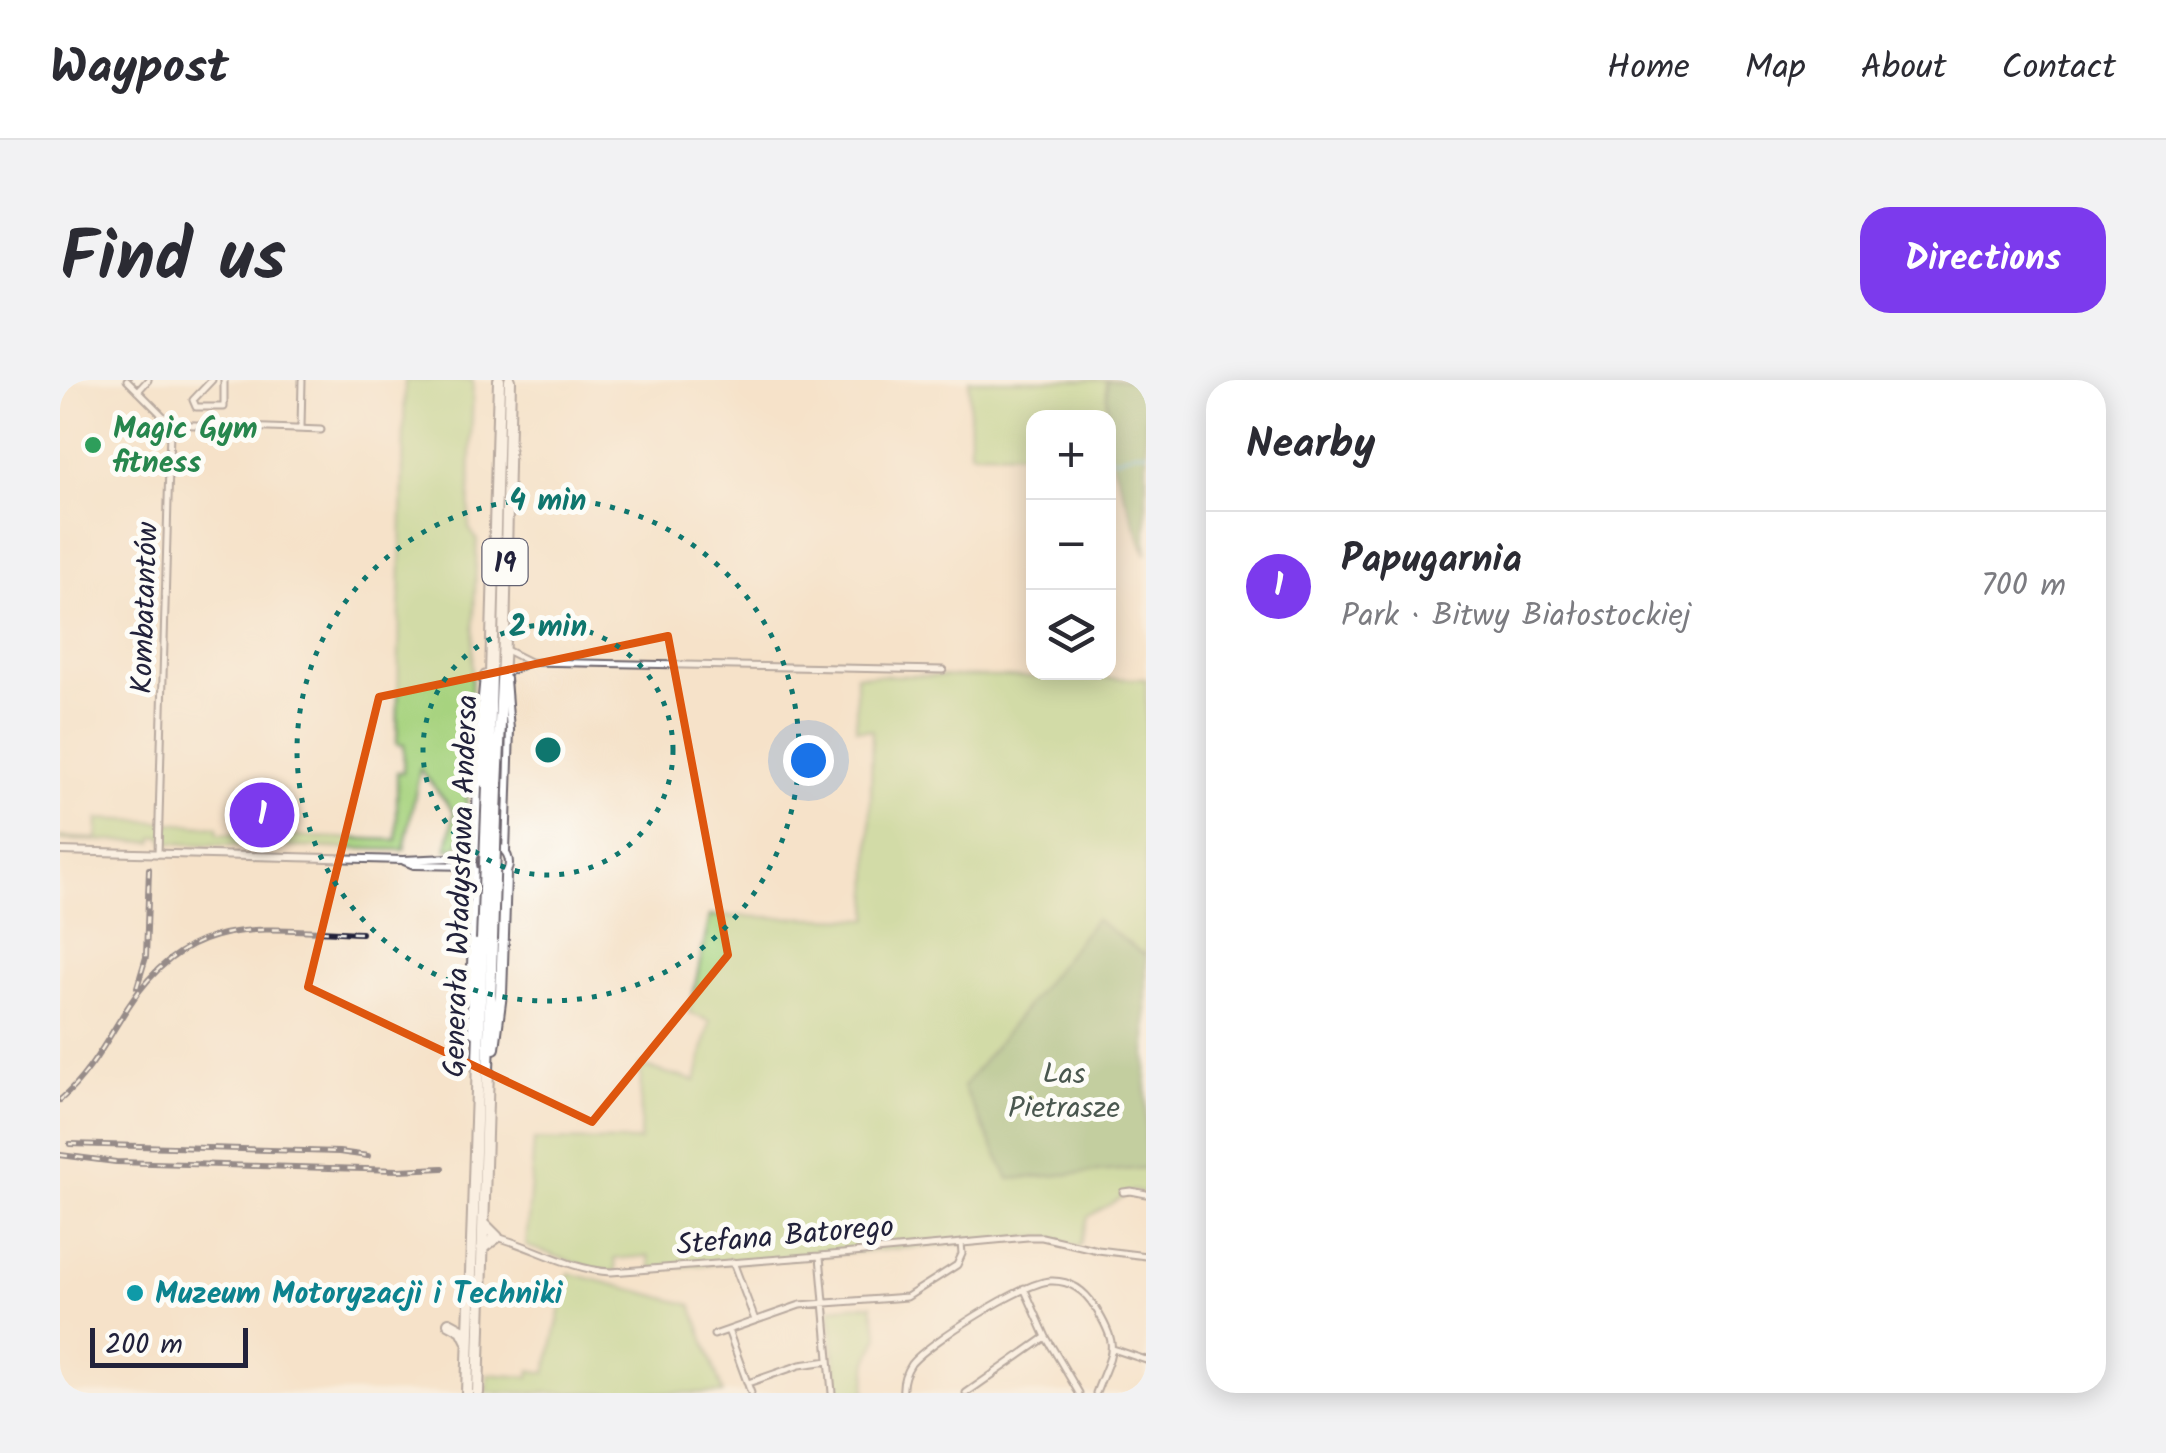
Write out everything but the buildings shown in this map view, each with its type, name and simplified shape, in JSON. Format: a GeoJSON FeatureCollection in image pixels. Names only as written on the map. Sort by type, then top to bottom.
{"type":"FeatureCollection","features":[{"type":"Feature","properties":{"kind":"highway","name":"Generała Władysława Andersa"},"geometry":{"type":"LineString","coordinates":[[498,380],[501,642]]}},
{"type":"Feature","properties":{"kind":"highway","name":"Generała Władysława Andersa"},"geometry":{"type":"LineString","coordinates":[[478,1393],[487,940],[510,380]]}},
{"type":"Feature","properties":{"kind":"highway"},"geometry":{"type":"LineString","coordinates":[[501,642],[506,673]]}},
{"type":"Feature","properties":{"kind":"highway"},"geometry":{"type":"LineString","coordinates":[[475,854],[489,652],[501,642]]}},
{"type":"Feature","properties":{"kind":"highway"},"geometry":{"type":"LineString","coordinates":[[474,870],[472,997],[483,1084]]}},
{"type":"Feature","properties":{"kind":"highway"},"geometry":{"type":"LineString","coordinates":[[483,1084],[492,1068],[500,1006],[504,875]]}},
{"type":"Feature","properties":{"kind":"highway","name":"Generała Władysława Andersa"},"geometry":{"type":"LineString","coordinates":[[467,1393],[483,1084]]}},
{"type":"Feature","properties":{"kind":"highway"},"geometry":{"type":"LineString","coordinates":[[483,1224],[498,1237]]}},
{"type":"Feature","properties":{"kind":"highway"},"geometry":{"type":"LineString","coordinates":[[482,1248],[498,1237]]}},
{"type":"Feature","properties":{"kind":"highway"},"geometry":{"type":"LineString","coordinates":[[469,1342],[462,1330],[449,1323],[470,1309]]}},
{"type":"Feature","properties":{"kind":"street"},"geometry":{"type":"LineString","coordinates":[[128,380],[169,424],[320,430]]}},
{"type":"Feature","properties":{"kind":"street"},"geometry":{"type":"LineString","coordinates":[[138,391],[148,380]]}},
{"type":"Feature","properties":{"kind":"street"},"geometry":{"type":"LineString","coordinates":[[212,380],[193,400],[196,406],[224,407],[224,380]]}},
{"type":"Feature","properties":{"kind":"street"},"geometry":{"type":"LineString","coordinates":[[301,428],[302,380]]}},
{"type":"Feature","properties":{"kind":"street","name":"Kombatantów"},"geometry":{"type":"LineString","coordinates":[[158,854],[169,424]]}},
{"type":"Feature","properties":{"kind":"street"},"geometry":{"type":"LineString","coordinates":[[501,642],[530,662]]}},
{"type":"Feature","properties":{"kind":"street"},"geometry":{"type":"LineString","coordinates":[[403,860],[474,870],[482,879],[492,881],[504,875],[509,864],[506,852],[510,730],[506,673],[530,662],[943,670]]}},
{"type":"Feature","properties":{"kind":"street"},"geometry":{"type":"LineString","coordinates":[[60,851],[403,860],[475,854],[492,844],[506,852]]}},
{"type":"Feature","properties":{"kind":"street"},"geometry":{"type":"LineString","coordinates":[[474,870],[475,854]]}},
{"type":"Feature","properties":{"kind":"street"},"geometry":{"type":"LineString","coordinates":[[1123,1192],[1146,1194]]}},
{"type":"Feature","properties":{"kind":"street","name":"Stefana Batorego"},"geometry":{"type":"LineString","coordinates":[[498,1237],[572,1266],[599,1272],[1042,1237],[1146,1256]]}},
{"type":"Feature","properties":{"kind":"street"},"geometry":{"type":"LineString","coordinates":[[714,1335],[791,1307],[907,1297],[957,1265],[961,1244]]}},
{"type":"Feature","properties":{"kind":"street"},"geometry":{"type":"LineString","coordinates":[[820,1256],[832,1393]]}},
{"type":"Feature","properties":{"kind":"street"},"geometry":{"type":"LineString","coordinates":[[733,1262],[755,1321]]}},
{"type":"Feature","properties":{"kind":"street"},"geometry":{"type":"LineString","coordinates":[[902,1393],[906,1372],[924,1352],[1024,1288],[1055,1281],[1090,1298],[1110,1332],[1113,1348],[1096,1393]]}},
{"type":"Feature","properties":{"kind":"street"},"geometry":{"type":"LineString","coordinates":[[1024,1288],[1076,1390],[1067,1393]]}},
{"type":"Feature","properties":{"kind":"street"},"geometry":{"type":"LineString","coordinates":[[728,1330],[751,1393]]}},
{"type":"Feature","properties":{"kind":"street"},"geometry":{"type":"LineString","coordinates":[[966,1393],[1046,1337]]}},
{"type":"Feature","properties":{"kind":"street"},"geometry":{"type":"LineString","coordinates":[[1113,1348],[1146,1360]]}},
{"type":"Feature","properties":{"kind":"street"},"geometry":{"type":"LineString","coordinates":[[748,1383],[800,1365],[829,1361]]}},
{"type":"Feature","properties":{"kind":"highlighted area"},"geometry":{"type":"Polygon","coordinates":[[[668,636],[728,955],[592,1122],[308,987],[379,697],[668,636]]]}},
{"type":"Feature","properties":{"kind":"green space"},"geometry":{"type":"Polygon","coordinates":[[[405,380],[473,380],[469,528],[477,540],[466,825],[458,846],[447,850],[454,812],[420,769],[404,850],[185,844],[164,842],[163,836],[154,837],[153,842],[60,840],[97,839],[98,819],[217,827],[218,834],[397,840],[397,772],[403,772],[404,745],[397,744],[405,380]]]}},
{"type":"Feature","properties":{"kind":"green space"},"geometry":{"type":"Polygon","coordinates":[[[969,380],[1106,380],[1108,410],[1026,410],[1026,453],[970,452],[969,380]]]}},
{"type":"Feature","properties":{"kind":"green space"},"geometry":{"type":"Polygon","coordinates":[[[1107,380],[1146,380],[1146,555],[1116,472],[1116,410],[1108,410],[1107,380]]]}},
{"type":"Feature","properties":{"kind":"green space"},"geometry":{"type":"Polygon","coordinates":[[[856,675],[1146,679],[1146,957],[963,1087],[1010,1179],[1146,1168],[1146,1194],[1133,1191],[1088,1217],[1080,1247],[1043,1237],[652,1269],[649,1256],[615,1259],[616,1272],[599,1271],[526,1246],[534,1140],[640,1141],[641,1066],[696,1081],[710,1021],[689,1013],[710,916],[869,919],[872,730],[856,729],[856,675]]]}},
{"type":"Feature","properties":{"kind":"green space","name":"Las Pietrasze"},"geometry":{"type":"Polygon","coordinates":[[[1095,919],[1146,956],[1146,1168],[1009,1179],[963,1087],[1095,919]]]}},
{"type":"Feature","properties":{"kind":"green space"},"geometry":{"type":"Polygon","coordinates":[[[569,1273],[692,1305],[723,1393],[487,1393],[488,1374],[529,1377],[530,1370],[546,1373],[569,1273]]]}},
{"type":"Feature","properties":{"kind":"green space"},"geometry":{"type":"Polygon","coordinates":[[[872,1304],[879,1336],[868,1361],[865,1393],[838,1393],[830,1308],[872,1304]]]}},
{"type":"Feature","properties":{"kind":"waterway"},"geometry":{"type":"LineString","coordinates":[[1116,459],[1136,451],[1146,452]]}},
{"type":"Feature","properties":{"kind":"railway"},"geometry":{"type":"LineString","coordinates":[[137,987],[146,957],[149,869]]}},
{"type":"Feature","properties":{"kind":"railway"},"geometry":{"type":"LineString","coordinates":[[60,1100],[89,1068],[152,976],[176,955],[230,933],[361,933]]}},
{"type":"Feature","properties":{"kind":"railway"},"geometry":{"type":"LineString","coordinates":[[70,1144],[368,1156]]}},
{"type":"Feature","properties":{"kind":"railway"},"geometry":{"type":"LineString","coordinates":[[60,1155],[116,1162],[443,1168]]}},
{"type":"Feature","properties":{"kind":"place","name":"Magic Gym fitness"},"geometry":{"type":"Point","coordinates":[93,445]}},
{"type":"Feature","properties":{"kind":"place","name":"Papugarnia"},"geometry":{"type":"Point","coordinates":[262,815]}},
{"type":"Feature","properties":{"kind":"place","name":"Muzeum Motoryzacji i Techniki"},"geometry":{"type":"Point","coordinates":[135,1293]}}]}
